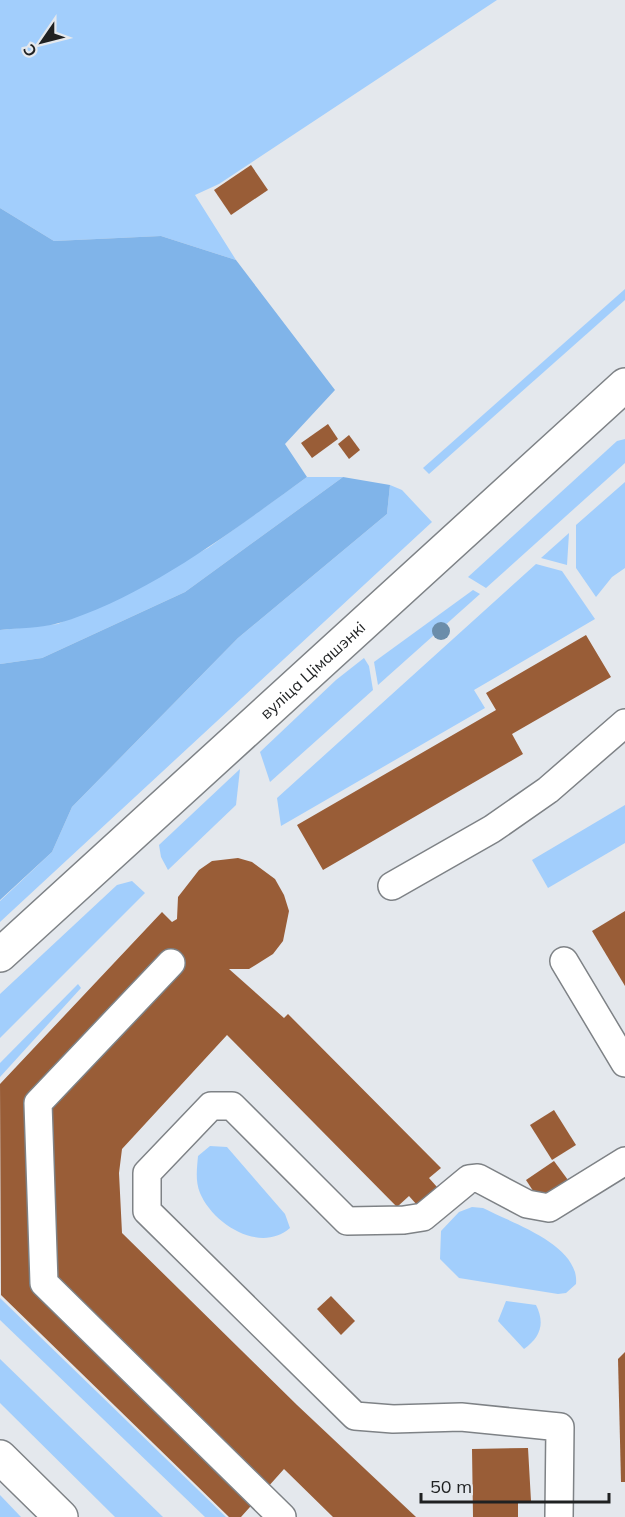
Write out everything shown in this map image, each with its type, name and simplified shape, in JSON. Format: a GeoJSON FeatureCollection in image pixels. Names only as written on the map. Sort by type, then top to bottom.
{"type":"FeatureCollection","features":[{"type":"Feature","properties":{"kind":"main road","name":"вуліца Цімашэнкі"},"geometry":{"type":"LineString","coordinates":[[0,955],[625,385]]}},
{"type":"Feature","properties":{"kind":"main road"},"geometry":{"type":"LineString","coordinates":[[0,1457],[61,1517]]}},
{"type":"Feature","properties":{"kind":"lane"},"geometry":{"type":"LineString","coordinates":[[392,886],[492,829],[548,790],[625,723]]}},
{"type":"Feature","properties":{"kind":"lane"},"geometry":{"type":"LineString","coordinates":[[564,961],[625,1063]]}},
{"type":"Feature","properties":{"kind":"lane"},"geometry":{"type":"LineString","coordinates":[[171,963],[38,1103],[44,1283],[282,1517]]}},
{"type":"Feature","properties":{"kind":"lane"},"geometry":{"type":"LineString","coordinates":[[560,1517],[560,1427],[462,1417],[393,1419],[355,1416],[147,1211],[147,1173],[211,1106],[232,1106],[347,1221],[423,1217],[469,1179],[478,1178],[527,1204],[549,1208],[625,1161]]}},
{"type":"Feature","properties":{"kind":"shaded area"},"geometry":{"type":"Polygon","coordinates":[[[0,0],[497,0],[219,184],[195,195],[236,260],[161,236],[54,241],[0,208],[0,0]]]}},
{"type":"Feature","properties":{"kind":"shaded area"},"geometry":{"type":"Polygon","coordinates":[[[0,208],[54,241],[161,236],[236,260],[335,390],[285,444],[307,477],[250,518],[156,580],[91,612],[52,625],[0,630],[0,208]]]}},
{"type":"Feature","properties":{"kind":"shaded area"},"geometry":{"type":"Polygon","coordinates":[[[625,289],[625,300],[429,474],[423,468],[625,289]]]}},
{"type":"Feature","properties":{"kind":"shaded area"},"geometry":{"type":"Polygon","coordinates":[[[625,439],[625,463],[486,588],[468,577],[617,441],[625,439]]]}},
{"type":"Feature","properties":{"kind":"shaded area"},"geometry":{"type":"Polygon","coordinates":[[[307,477],[343,477],[185,592],[42,658],[0,664],[0,630],[58,624],[208,548],[307,477]]]}},
{"type":"Feature","properties":{"kind":"shaded area"},"geometry":{"type":"Polygon","coordinates":[[[343,477],[390,485],[387,514],[238,638],[72,807],[52,852],[0,900],[0,664],[42,658],[185,592],[343,477]]]}},
{"type":"Feature","properties":{"kind":"shaded area"},"geometry":{"type":"Polygon","coordinates":[[[625,482],[625,568],[612,577],[596,597],[576,568],[576,525],[625,482]]]}},
{"type":"Feature","properties":{"kind":"shaded area"},"geometry":{"type":"Polygon","coordinates":[[[390,485],[402,490],[432,522],[0,922],[0,901],[52,852],[72,807],[238,638],[387,514],[390,485]]]}},
{"type":"Feature","properties":{"kind":"shaded area"},"geometry":{"type":"Polygon","coordinates":[[[569,533],[567,565],[541,558],[569,533]]]}},
{"type":"Feature","properties":{"kind":"shaded area"},"geometry":{"type":"Polygon","coordinates":[[[536,564],[562,571],[595,619],[474,690],[485,708],[281,826],[277,798],[536,564]]]}},
{"type":"Feature","properties":{"kind":"shaded area"},"geometry":{"type":"Polygon","coordinates":[[[473,590],[480,594],[378,685],[374,662],[473,590]]]}},
{"type":"Feature","properties":{"kind":"shaded area"},"geometry":{"type":"Polygon","coordinates":[[[364,658],[369,666],[373,690],[270,782],[260,752],[336,680],[364,658]]]}},
{"type":"Feature","properties":{"kind":"shaded area"},"geometry":{"type":"Polygon","coordinates":[[[240,769],[236,805],[168,870],[161,857],[159,845],[240,769]]]}},
{"type":"Feature","properties":{"kind":"shaded area"},"geometry":{"type":"Polygon","coordinates":[[[625,805],[625,843],[548,888],[532,860],[625,805]]]}},
{"type":"Feature","properties":{"kind":"shaded area"},"geometry":{"type":"Polygon","coordinates":[[[132,881],[145,893],[0,1038],[0,994],[117,885],[132,881]]]}},
{"type":"Feature","properties":{"kind":"shaded area"},"geometry":{"type":"Polygon","coordinates":[[[78,984],[81,988],[0,1077],[0,1063],[78,984]]]}},
{"type":"Feature","properties":{"kind":"shaded area"},"geometry":{"type":"Polygon","coordinates":[[[210,1146],[227,1147],[285,1214],[290,1228],[278,1235],[265,1238],[252,1237],[226,1225],[215,1215],[200,1193],[197,1179],[198,1156],[210,1146]]]}},
{"type":"Feature","properties":{"kind":"shaded area"},"geometry":{"type":"Polygon","coordinates":[[[472,1207],[483,1208],[526,1228],[556,1247],[567,1258],[574,1270],[576,1284],[566,1293],[558,1294],[459,1278],[440,1259],[441,1231],[459,1212],[472,1207]]]}},
{"type":"Feature","properties":{"kind":"shaded area"},"geometry":{"type":"Polygon","coordinates":[[[0,1298],[226,1517],[205,1517],[0,1320],[0,1298]]]}},
{"type":"Feature","properties":{"kind":"shaded area"},"geometry":{"type":"Polygon","coordinates":[[[506,1301],[536,1305],[539,1312],[541,1324],[538,1335],[524,1349],[498,1321],[506,1301]]]}},
{"type":"Feature","properties":{"kind":"shaded area"},"geometry":{"type":"Polygon","coordinates":[[[0,1359],[163,1517],[115,1517],[0,1403],[0,1359]]]}},
{"type":"Feature","properties":{"kind":"shaded area"},"geometry":{"type":"Polygon","coordinates":[[[0,1495],[21,1517],[0,1517],[0,1495]]]}},
{"type":"Feature","properties":{"kind":"building"},"geometry":{"type":"Polygon","coordinates":[[[251,165],[268,190],[231,215],[214,190],[251,165]]]}},
{"type":"Feature","properties":{"kind":"building"},"geometry":{"type":"Polygon","coordinates":[[[328,424],[338,439],[312,458],[301,443],[328,424]]]}},
{"type":"Feature","properties":{"kind":"building"},"geometry":{"type":"Polygon","coordinates":[[[349,435],[360,450],[349,459],[338,444],[349,435]]]}},
{"type":"Feature","properties":{"kind":"building"},"geometry":{"type":"Polygon","coordinates":[[[586,635],[611,677],[512,734],[523,754],[323,870],[297,825],[496,710],[486,693],[586,635]]]}},
{"type":"Feature","properties":{"kind":"building"},"geometry":{"type":"Polygon","coordinates":[[[238,858],[252,862],[275,879],[284,895],[289,911],[283,941],[273,954],[249,969],[229,969],[284,1018],[288,1014],[441,1168],[429,1178],[437,1187],[417,1205],[409,1196],[397,1207],[227,1035],[122,1149],[119,1173],[122,1233],[297,1405],[416,1517],[333,1517],[284,1469],[241,1517],[229,1517],[1,1295],[0,1084],[162,912],[172,922],[177,919],[178,897],[199,870],[212,861],[238,858]]]}},
{"type":"Feature","properties":{"kind":"building"},"geometry":{"type":"Polygon","coordinates":[[[625,911],[625,986],[592,931],[625,911]]]}},
{"type":"Feature","properties":{"kind":"building"},"geometry":{"type":"Polygon","coordinates":[[[554,1110],[576,1145],[552,1160],[530,1125],[554,1110]]]}},
{"type":"Feature","properties":{"kind":"building"},"geometry":{"type":"Polygon","coordinates":[[[554,1161],[568,1180],[539,1200],[526,1180],[554,1161]]]}},
{"type":"Feature","properties":{"kind":"building"},"geometry":{"type":"Polygon","coordinates":[[[331,1296],[355,1321],[341,1335],[317,1309],[331,1296]]]}},
{"type":"Feature","properties":{"kind":"building"},"geometry":{"type":"Polygon","coordinates":[[[625,1352],[625,1482],[621,1482],[618,1359],[625,1352]]]}},
{"type":"Feature","properties":{"kind":"building"},"geometry":{"type":"Polygon","coordinates":[[[528,1448],[531,1501],[518,1502],[518,1517],[473,1517],[472,1449],[528,1448]]]}}]}
